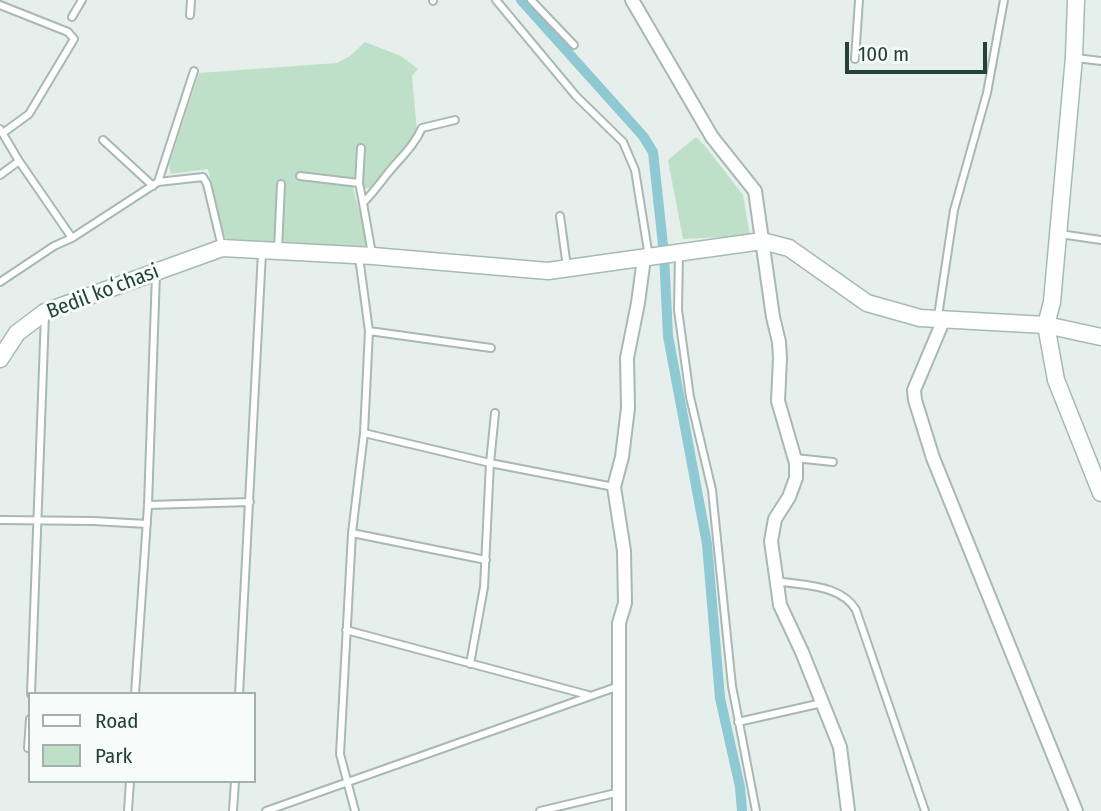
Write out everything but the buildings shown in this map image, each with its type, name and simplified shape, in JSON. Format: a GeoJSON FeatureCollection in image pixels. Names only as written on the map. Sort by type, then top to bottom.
{"type":"FeatureCollection","features":[{"type":"Feature","properties":{"kind":"street"},"geometry":{"type":"LineString","coordinates":[[632,0],[712,137],[755,191],[779,342],[778,401],[795,458],[796,478],[789,497],[775,519],[771,541],[776,581],[780,605],[841,747],[848,811]]}},
{"type":"Feature","properties":{"kind":"street"},"geometry":{"type":"LineString","coordinates":[[1076,0],[1074,57],[1052,302],[1046,325],[1056,380],[1101,493]]}},
{"type":"Feature","properties":{"kind":"street","name":"Bedil koʻchasi"},"geometry":{"type":"LineString","coordinates":[[0,359],[17,333],[45,312],[222,248],[366,255],[548,271],[762,241]]}},
{"type":"Feature","properties":{"kind":"street"},"geometry":{"type":"LineString","coordinates":[[762,241],[789,248],[867,303],[920,318],[1046,325],[1101,337]]}},
{"type":"Feature","properties":{"kind":"street"},"geometry":{"type":"LineString","coordinates":[[619,811],[620,623],[625,603],[624,551],[614,487],[622,457],[628,408],[627,358],[647,258]]}},
{"type":"Feature","properties":{"kind":"street"},"geometry":{"type":"LineString","coordinates":[[941,318],[915,384],[915,400],[933,458],[1076,811]]}},
{"type":"Feature","properties":{"kind":"lane"},"geometry":{"type":"LineString","coordinates":[[72,17],[82,0]]}},
{"type":"Feature","properties":{"kind":"lane"},"geometry":{"type":"LineString","coordinates":[[190,15],[191,0]]}},
{"type":"Feature","properties":{"kind":"lane"},"geometry":{"type":"LineString","coordinates":[[496,0],[576,96],[623,142],[635,170],[647,258]]}},
{"type":"Feature","properties":{"kind":"lane"},"geometry":{"type":"LineString","coordinates":[[531,0],[574,45]]}},
{"type":"Feature","properties":{"kind":"lane"},"geometry":{"type":"LineString","coordinates":[[855,59],[859,0]]}},
{"type":"Feature","properties":{"kind":"lane"},"geometry":{"type":"LineString","coordinates":[[941,318],[954,210],[987,93],[1004,0]]}},
{"type":"Feature","properties":{"kind":"lane"},"geometry":{"type":"LineString","coordinates":[[0,5],[66,29],[74,39],[29,114],[1,131],[72,238]]}},
{"type":"Feature","properties":{"kind":"lane"},"geometry":{"type":"LineString","coordinates":[[1074,57],[1101,61]]}},
{"type":"Feature","properties":{"kind":"lane"},"geometry":{"type":"LineString","coordinates":[[156,184],[194,71]]}},
{"type":"Feature","properties":{"kind":"lane"},"geometry":{"type":"LineString","coordinates":[[363,203],[379,188],[386,175],[413,146],[422,128],[455,120]]}},
{"type":"Feature","properties":{"kind":"lane"},"geometry":{"type":"LineString","coordinates":[[103,140],[156,184]]}},
{"type":"Feature","properties":{"kind":"lane"},"geometry":{"type":"LineString","coordinates":[[355,811],[340,754],[352,533],[364,433],[369,331],[363,203],[359,183],[361,148]]}},
{"type":"Feature","properties":{"kind":"lane"},"geometry":{"type":"LineString","coordinates":[[0,174],[19,161]]}},
{"type":"Feature","properties":{"kind":"lane"},"geometry":{"type":"LineString","coordinates":[[0,282],[156,184],[198,176],[205,180],[222,248]]}},
{"type":"Feature","properties":{"kind":"lane"},"geometry":{"type":"LineString","coordinates":[[300,176],[359,183]]}},
{"type":"Feature","properties":{"kind":"lane"},"geometry":{"type":"LineString","coordinates":[[239,692],[250,502],[270,249],[281,184]]}},
{"type":"Feature","properties":{"kind":"lane"},"geometry":{"type":"LineString","coordinates":[[560,216],[568,269]]}},
{"type":"Feature","properties":{"kind":"lane"},"geometry":{"type":"LineString","coordinates":[[1058,234],[1101,240]]}},
{"type":"Feature","properties":{"kind":"lane"},"geometry":{"type":"LineString","coordinates":[[679,253],[678,310],[690,397],[712,489],[733,687],[756,811]]}},
{"type":"Feature","properties":{"kind":"lane"},"geometry":{"type":"LineString","coordinates":[[135,692],[148,505],[156,270]]}},
{"type":"Feature","properties":{"kind":"lane"},"geometry":{"type":"LineString","coordinates":[[31,692],[45,312]]}},
{"type":"Feature","properties":{"kind":"lane"},"geometry":{"type":"LineString","coordinates":[[369,331],[491,348]]}},
{"type":"Feature","properties":{"kind":"lane"},"geometry":{"type":"LineString","coordinates":[[470,664],[484,587],[495,412]]}},
{"type":"Feature","properties":{"kind":"lane"},"geometry":{"type":"LineString","coordinates":[[364,433],[490,463],[614,487]]}},
{"type":"Feature","properties":{"kind":"lane"},"geometry":{"type":"LineString","coordinates":[[795,458],[833,462]]}},
{"type":"Feature","properties":{"kind":"lane"},"geometry":{"type":"LineString","coordinates":[[148,505],[250,502]]}},
{"type":"Feature","properties":{"kind":"lane"},"geometry":{"type":"LineString","coordinates":[[0,520],[147,524]]}},
{"type":"Feature","properties":{"kind":"lane"},"geometry":{"type":"LineString","coordinates":[[352,533],[486,560]]}},
{"type":"Feature","properties":{"kind":"lane"},"geometry":{"type":"LineString","coordinates":[[776,581],[828,590],[842,594],[850,600],[856,610],[925,811]]}},
{"type":"Feature","properties":{"kind":"lane"},"geometry":{"type":"LineString","coordinates":[[346,630],[590,696]]}},
{"type":"Feature","properties":{"kind":"lane"},"geometry":{"type":"LineString","coordinates":[[266,811],[621,685]]}},
{"type":"Feature","properties":{"kind":"lane"},"geometry":{"type":"LineString","coordinates":[[738,722],[822,704]]}},
{"type":"Feature","properties":{"kind":"lane"},"geometry":{"type":"LineString","coordinates":[[128,811],[130,783]]}},
{"type":"Feature","properties":{"kind":"lane"},"geometry":{"type":"LineString","coordinates":[[233,811],[234,783]]}},
{"type":"Feature","properties":{"kind":"lane"},"geometry":{"type":"LineString","coordinates":[[540,811],[620,792]]}},
{"type":"Feature","properties":{"kind":"green space"},"geometry":{"type":"Polygon","coordinates":[[[365,42],[401,56],[418,69],[412,76],[417,131],[408,149],[387,167],[375,188],[353,188],[366,235],[365,248],[228,239],[223,236],[208,169],[171,174],[169,165],[199,73],[337,63],[350,56],[365,42]]]}},
{"type":"Feature","properties":{"kind":"green space"},"geometry":{"type":"Polygon","coordinates":[[[696,137],[743,195],[750,236],[683,239],[668,160],[696,137]]]}},
{"type":"Feature","properties":{"kind":"waterway"},"geometry":{"type":"LineString","coordinates":[[521,0],[643,136],[653,152],[664,254],[668,336],[707,544],[720,698],[740,787],[742,811]]}}]}
